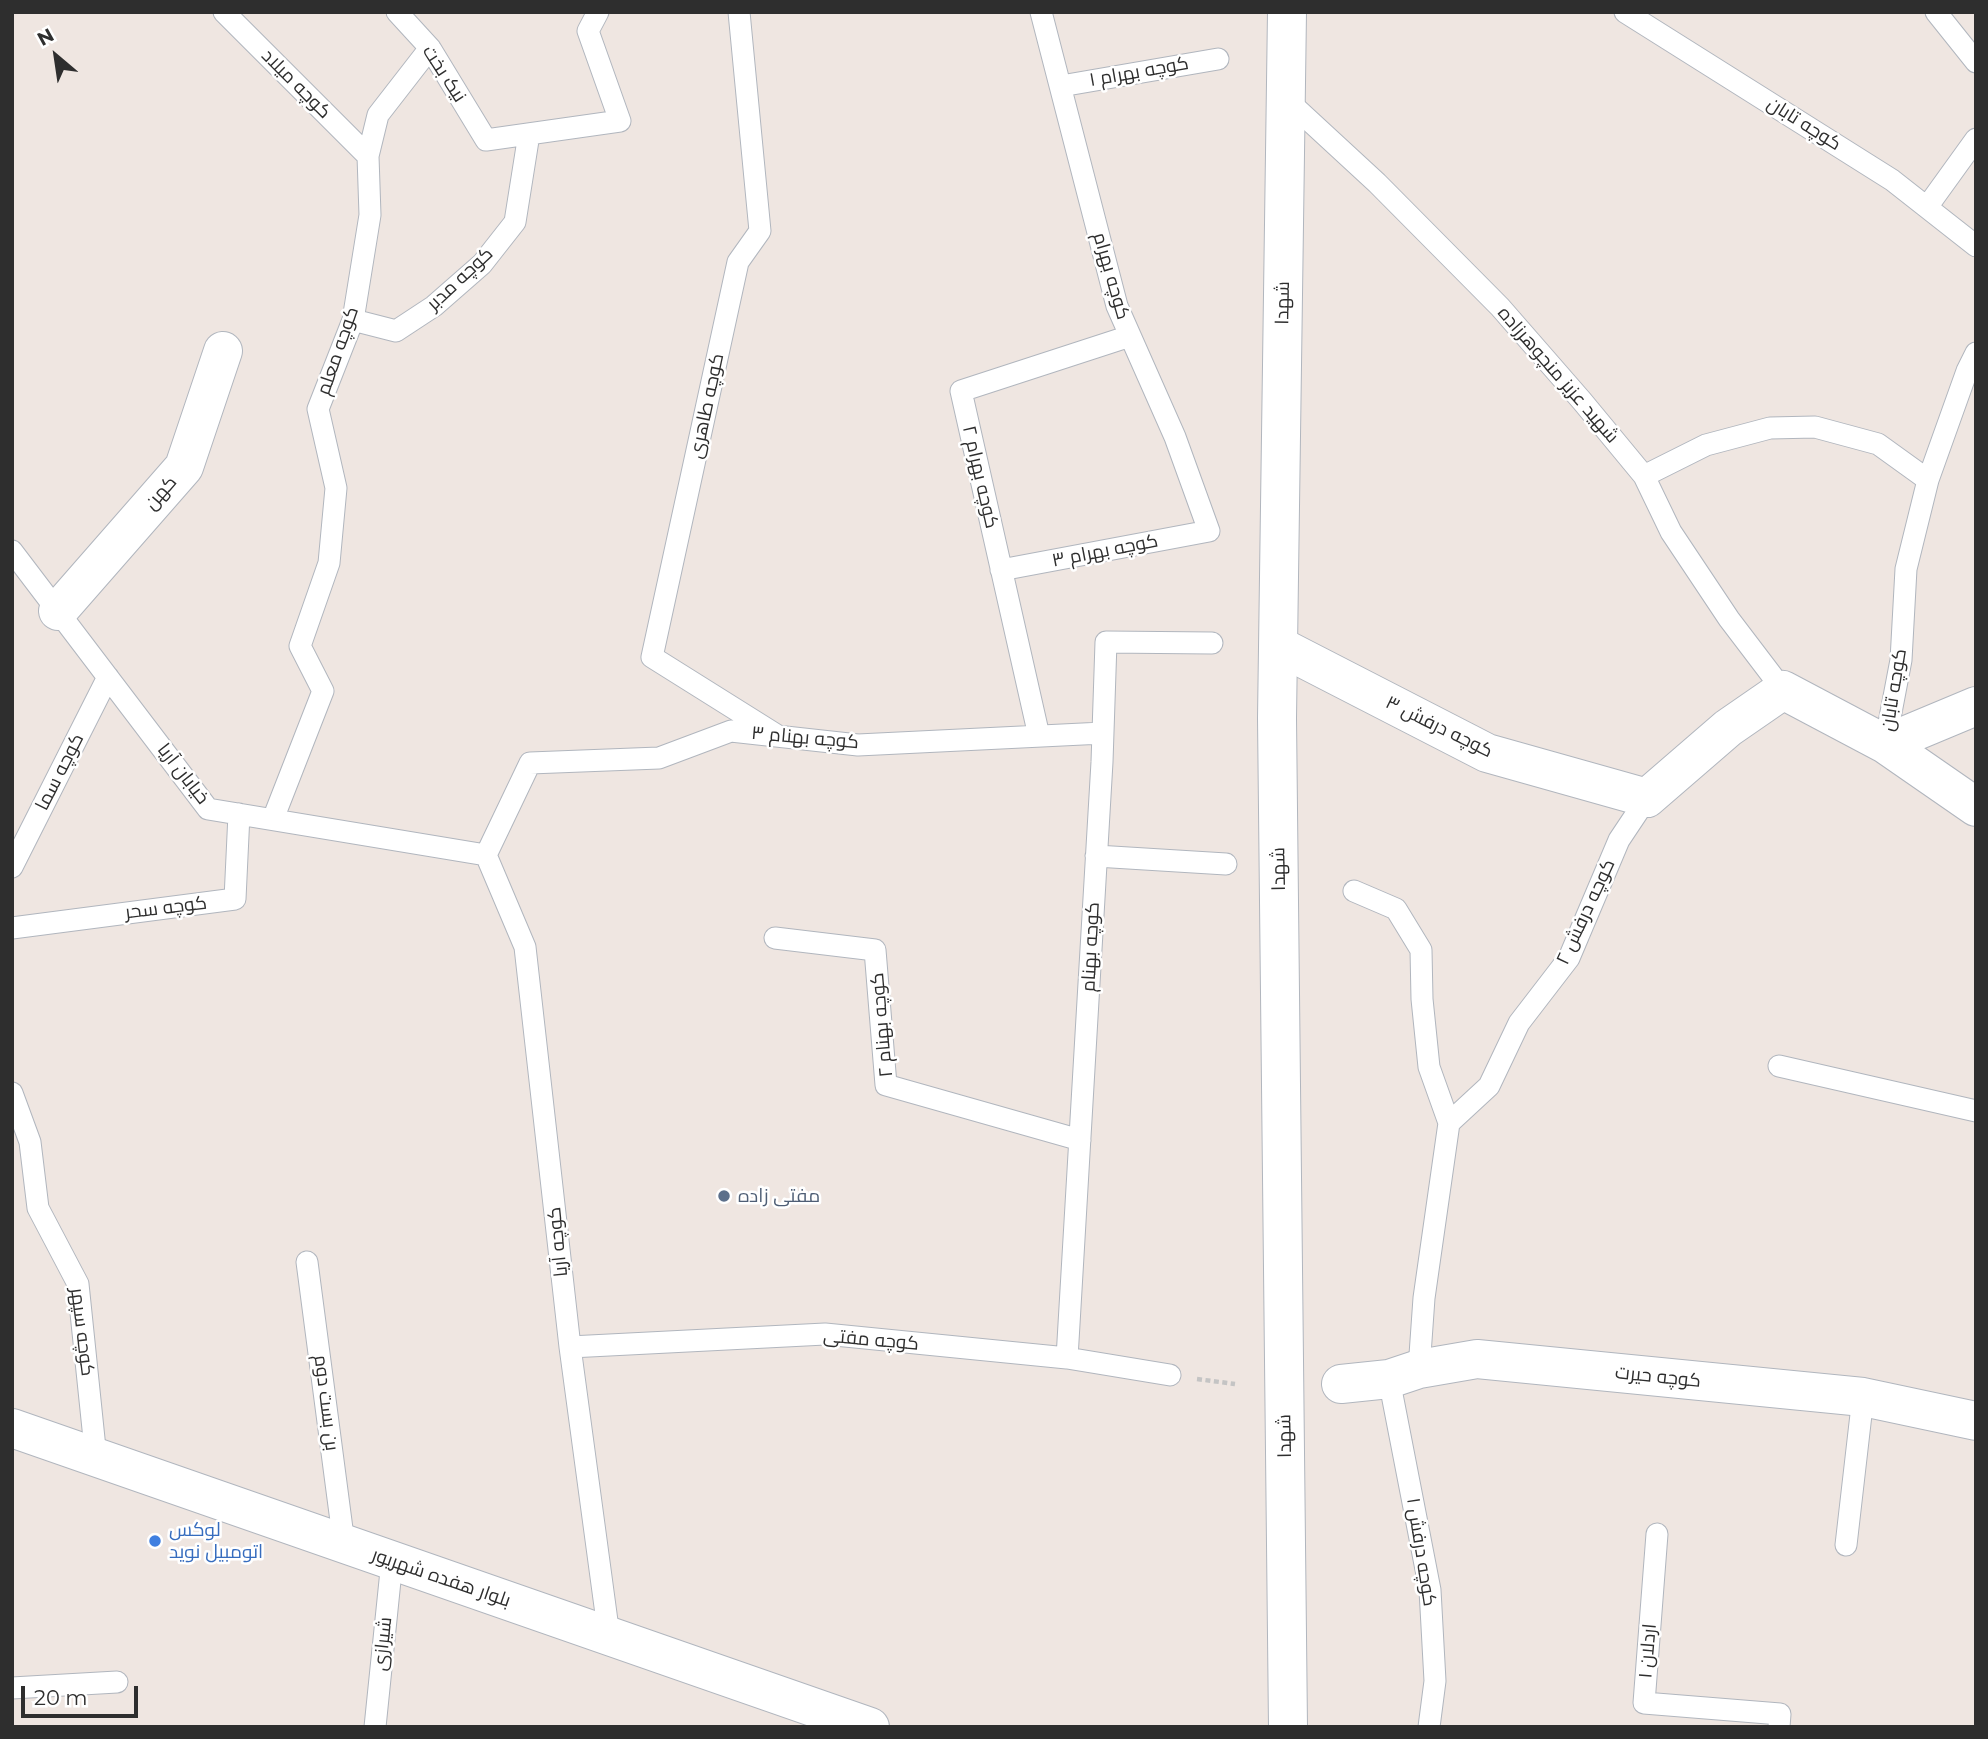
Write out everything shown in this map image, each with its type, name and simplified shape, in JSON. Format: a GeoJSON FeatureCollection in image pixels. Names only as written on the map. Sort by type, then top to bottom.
{"type":"FeatureCollection","features":[{"type":"Feature","properties":{"kind":"main road","name":"شهدا"},"geometry":{"type":"LineString","coordinates":[[1287,12],[1277,718],[1288,1727]]}},
{"type":"Feature","properties":{"kind":"main road","name":"کهن"},"geometry":{"type":"LineString","coordinates":[[58,611],[184,467],[223,351]]}},
{"type":"Feature","properties":{"kind":"main road","name":"کوچه درفش ۳"},"geometry":{"type":"LineString","coordinates":[[1279,646],[1487,753],[1647,798]]}},
{"type":"Feature","properties":{"kind":"main road"},"geometry":{"type":"LineString","coordinates":[[1647,798],[1728,728],[1783,690],[1885,744],[1976,807]]}},
{"type":"Feature","properties":{"kind":"main road"},"geometry":{"type":"LineString","coordinates":[[1885,744],[1976,706]]}},
{"type":"Feature","properties":{"kind":"main road","name":"کوچه حیرت"},"geometry":{"type":"LineString","coordinates":[[1341,1384],[1477,1359],[1863,1397],[1976,1421]]}},
{"type":"Feature","properties":{"kind":"main road","name":"بلوار هفده شهریور"},"geometry":{"type":"LineString","coordinates":[[12,1428],[870,1727]]}},
{"type":"Feature","properties":{"kind":"lane","name":"کوچه میلاد"},"geometry":{"type":"LineString","coordinates":[[224,12],[368,156]]}},
{"type":"Feature","properties":{"kind":"lane","name":"نیک بخت"},"geometry":{"type":"LineString","coordinates":[[397,12],[430,48],[486,139],[529,134]]}},
{"type":"Feature","properties":{"kind":"lane"},"geometry":{"type":"LineString","coordinates":[[529,134],[620,121],[588,31],[598,12]]}},
{"type":"Feature","properties":{"kind":"lane","name":"کوچه طاهری"},"geometry":{"type":"LineString","coordinates":[[739,12],[760,231],[738,262],[652,657],[778,736]]}},
{"type":"Feature","properties":{"kind":"lane","name":"کوچه بهرام"},"geometry":{"type":"LineString","coordinates":[[1041,12],[1117,306],[1175,437],[1209,531]]}},
{"type":"Feature","properties":{"kind":"lane","name":"کوچه تابان"},"geometry":{"type":"LineString","coordinates":[[1625,12],[1892,180],[1976,246]]}},
{"type":"Feature","properties":{"kind":"lane"},"geometry":{"type":"LineString","coordinates":[[1936,12],[1976,62]]}},
{"type":"Feature","properties":{"kind":"lane","name":"کوچه معلم"},"geometry":{"type":"LineString","coordinates":[[272,820],[323,691],[300,646],[329,563],[335,488],[318,408],[353,320],[370,215],[368,156],[378,115],[430,48]]}},
{"type":"Feature","properties":{"kind":"lane","name":"کوچه بهرام ۱"},"geometry":{"type":"LineString","coordinates":[[1061,86],[1218,59]]}},
{"type":"Feature","properties":{"kind":"lane","name":"شهید عزیز منچوهرزاده"},"geometry":{"type":"LineString","coordinates":[[1286,99],[1377,183],[1500,307],[1644,476],[1671,533],[1729,619],[1783,690]]}},
{"type":"Feature","properties":{"kind":"lane","name":"کوچه مدبر"},"geometry":{"type":"LineString","coordinates":[[353,320],[396,331],[434,306],[482,264],[515,222],[529,134]]}},
{"type":"Feature","properties":{"kind":"lane"},"geometry":{"type":"LineString","coordinates":[[1927,207],[1976,139]]}},
{"type":"Feature","properties":{"kind":"lane","name":"کوچه بهرام ۲"},"geometry":{"type":"LineString","coordinates":[[1039,736],[961,391],[1130,337]]}},
{"type":"Feature","properties":{"kind":"lane","name":"کوچه تابان"},"geometry":{"type":"LineString","coordinates":[[1885,744],[1901,660],[1906,569],[1928,480],[1967,370],[1976,353]]}},
{"type":"Feature","properties":{"kind":"lane"},"geometry":{"type":"LineString","coordinates":[[1644,476],[1706,444],[1770,428],[1815,427],[1878,444],[1928,480]]}},
{"type":"Feature","properties":{"kind":"lane","name":"کوچه بهرام ۳"},"geometry":{"type":"LineString","coordinates":[[1001,570],[1209,531]]}},
{"type":"Feature","properties":{"kind":"lane","name":"خیابان آریا"},"geometry":{"type":"LineString","coordinates":[[12,551],[208,809],[486,855]]}},
{"type":"Feature","properties":{"kind":"lane","name":"کوچه بهنام"},"geometry":{"type":"LineString","coordinates":[[1068,1358],[1106,642],[1212,643]]}},
{"type":"Feature","properties":{"kind":"lane","name":"کوچه سما"},"geometry":{"type":"LineString","coordinates":[[12,867],[108,677]]}},
{"type":"Feature","properties":{"kind":"lane","name":"کوچه بهنام ۳"},"geometry":{"type":"LineString","coordinates":[[486,855],[530,763],[660,758],[732,731],[858,745],[1103,733]]}},
{"type":"Feature","properties":{"kind":"lane","name":"کوچه درفش ۲"},"geometry":{"type":"LineString","coordinates":[[1450,1123],[1489,1086],[1519,1023],[1569,958],[1619,840],[1647,798]]}},
{"type":"Feature","properties":{"kind":"lane","name":"کوچه سحر"},"geometry":{"type":"LineString","coordinates":[[12,928],[235,900],[239,814]]}},
{"type":"Feature","properties":{"kind":"lane","name":"کوچه آریا"},"geometry":{"type":"LineString","coordinates":[[486,855],[525,947],[570,1347],[609,1636]]}},
{"type":"Feature","properties":{"kind":"lane"},"geometry":{"type":"LineString","coordinates":[[1096,856],[1226,864]]}},
{"type":"Feature","properties":{"kind":"lane"},"geometry":{"type":"LineString","coordinates":[[1354,891],[1396,909],[1421,950],[1422,999],[1429,1068],[1450,1123],[1424,1298],[1404,1374]]}},
{"type":"Feature","properties":{"kind":"lane","name":"کوچه بهنام ۲"},"geometry":{"type":"LineString","coordinates":[[775,938],[875,950],[886,1085],[1080,1140]]}},
{"type":"Feature","properties":{"kind":"lane"},"geometry":{"type":"LineString","coordinates":[[1779,1066],[1976,1111]]}},
{"type":"Feature","properties":{"kind":"lane","name":"کوچه سپهر"},"geometry":{"type":"LineString","coordinates":[[12,1093],[30,1142],[38,1208],[78,1284],[96,1458]]}},
{"type":"Feature","properties":{"kind":"lane","name":"بن بست دوم"},"geometry":{"type":"LineString","coordinates":[[307,1262],[344,1544]]}},
{"type":"Feature","properties":{"kind":"lane","name":"کوچه مفتی"},"geometry":{"type":"LineString","coordinates":[[570,1347],[825,1334],[1068,1358],[1170,1375]]}},
{"type":"Feature","properties":{"kind":"lane","name":"کوچه درفش ۱"},"geometry":{"type":"LineString","coordinates":[[1404,1374],[1430,1590],[1436,1681],[1429,1727]]}},
{"type":"Feature","properties":{"kind":"lane"},"geometry":{"type":"LineString","coordinates":[[1846,1545],[1863,1397]]}},
{"type":"Feature","properties":{"kind":"lane","name":"اردلان ۱"},"geometry":{"type":"LineString","coordinates":[[1657,1534],[1644,1703],[1780,1714],[1779,1727]]}},
{"type":"Feature","properties":{"kind":"lane","name":"شیرازی"},"geometry":{"type":"LineString","coordinates":[[375,1727],[392,1561]]}},
{"type":"Feature","properties":{"kind":"lane"},"geometry":{"type":"LineString","coordinates":[[12,1688],[117,1682]]}},
{"type":"Feature","properties":{"kind":"place","name":"مفتی زاده"},"geometry":{"type":"Point","coordinates":[724,1196]}},
{"type":"Feature","properties":{"kind":"place","name":"لوکس اتومبیل نوید"},"geometry":{"type":"Point","coordinates":[155,1541]}}]}
